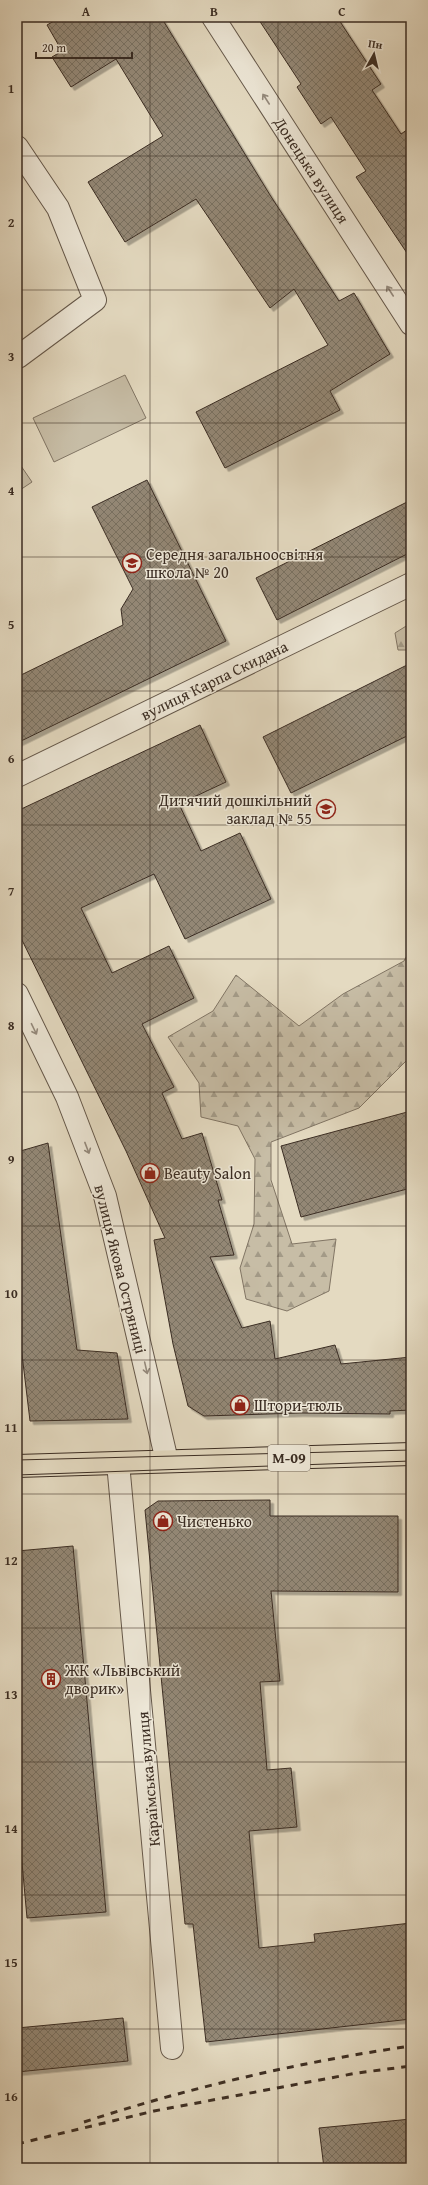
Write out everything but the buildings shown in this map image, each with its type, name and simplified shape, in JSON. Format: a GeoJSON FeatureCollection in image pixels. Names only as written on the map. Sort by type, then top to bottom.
{"type":"FeatureCollection","features":[{"type":"Feature","properties":{"kind":"main road","name":"М-09"},"geometry":{"type":"LineString","coordinates":[[17,1466],[411,1454]]}},
{"type":"Feature","properties":{"kind":"street","name":"Донецька вулиця"},"geometry":{"type":"LineString","coordinates":[[213,17],[411,324]]}},
{"type":"Feature","properties":{"kind":"street"},"geometry":{"type":"LineString","coordinates":[[17,147],[58,208],[95,300],[18,358]]}},
{"type":"Feature","properties":{"kind":"street","name":"вулиця Карпа Скидана"},"geometry":{"type":"LineString","coordinates":[[17,776],[411,584]]}},
{"type":"Feature","properties":{"kind":"street","name":"вулиця Якова Остряниці"},"geometry":{"type":"LineString","coordinates":[[17,994],[67,1097],[105,1196],[167,1462]]}},
{"type":"Feature","properties":{"kind":"street","name":"Караїмська вулиця"},"geometry":{"type":"LineString","coordinates":[[118,1463],[172,2048]]}},
{"type":"Feature","properties":{"kind":"green space"},"geometry":{"type":"Polygon","coordinates":[[[125,375],[146,418],[54,462],[33,418],[125,375]]]}},
{"type":"Feature","properties":{"kind":"green space"},"geometry":{"type":"Polygon","coordinates":[[[17,460],[32,482],[17,492],[17,460]]]}},
{"type":"Feature","properties":{"kind":"green space"},"geometry":{"type":"Polygon","coordinates":[[[411,623],[411,650],[398,650],[395,633],[411,623]]]}},
{"type":"Feature","properties":{"kind":"green space"},"geometry":{"type":"Polygon","coordinates":[[[411,948],[411,1056],[359,1108],[271,1142],[271,1180],[292,1244],[336,1239],[329,1291],[287,1311],[246,1299],[240,1268],[254,1224],[255,1159],[238,1126],[201,1117],[199,1083],[168,1037],[213,1011],[236,975],[299,1026],[343,994],[404,961],[411,948]]]}},
{"type":"Feature","properties":{"kind":"tram line"},"geometry":{"type":"LineString","coordinates":[[17,1460],[411,1450]]}},
{"type":"Feature","properties":{"kind":"tram line"},"geometry":{"type":"LineString","coordinates":[[17,1475],[411,1461]]}},
{"type":"Feature","properties":{"kind":"railway"},"geometry":{"type":"LineString","coordinates":[[84,2122],[124,2109],[246,2077],[369,2052],[411,2046]]}},
{"type":"Feature","properties":{"kind":"railway"},"geometry":{"type":"LineString","coordinates":[[17,2144],[154,2111],[357,2073],[411,2066]]}},
{"type":"Feature","properties":{"kind":"place","name":"Середня загальноосвітня школа № 20"},"geometry":{"type":"Point","coordinates":[132,563]}},
{"type":"Feature","properties":{"kind":"place","name":"Дитячий дошкільний заклад № 55"},"geometry":{"type":"Point","coordinates":[326,809]}},
{"type":"Feature","properties":{"kind":"place","name":"Beauty Salon"},"geometry":{"type":"Point","coordinates":[150,1173]}},
{"type":"Feature","properties":{"kind":"place","name":"Штори-тюль"},"geometry":{"type":"Point","coordinates":[240,1405]}},
{"type":"Feature","properties":{"kind":"place","name":"Чистенько"},"geometry":{"type":"Point","coordinates":[163,1521]}},
{"type":"Feature","properties":{"kind":"place","name":"ЖК «Львівський дворик»"},"geometry":{"type":"Point","coordinates":[51,1679]}}]}
